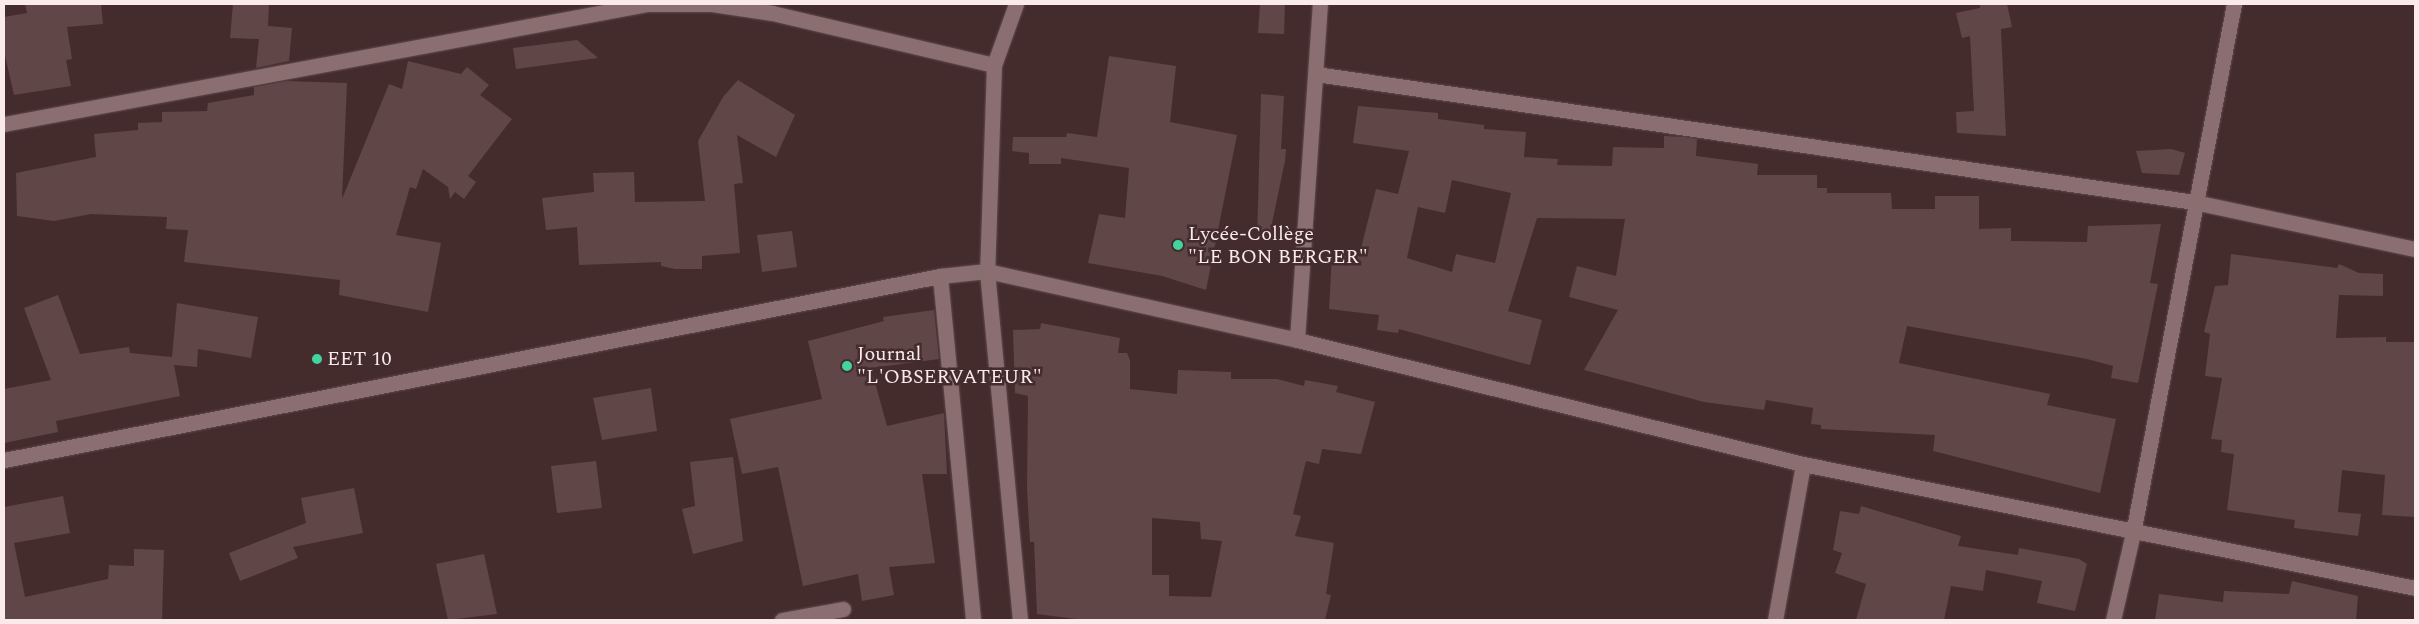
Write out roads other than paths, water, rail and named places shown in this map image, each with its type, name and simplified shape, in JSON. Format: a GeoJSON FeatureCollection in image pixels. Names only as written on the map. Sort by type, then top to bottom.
{"type":"FeatureCollection","features":[{"type":"Feature","properties":{"kind":"street"},"geometry":{"type":"LineString","coordinates":[[4,124],[648,4],[712,4],[772,13],[994,65]]}},
{"type":"Feature","properties":{"kind":"street"},"geometry":{"type":"LineString","coordinates":[[1016,4],[994,65],[987,270],[1020,620]]}},
{"type":"Feature","properties":{"kind":"street"},"geometry":{"type":"LineString","coordinates":[[1297,340],[1320,4]]}},
{"type":"Feature","properties":{"kind":"street"},"geometry":{"type":"LineString","coordinates":[[2113,620],[2134,528],[2194,202],[2234,4]]}},
{"type":"Feature","properties":{"kind":"street"},"geometry":{"type":"LineString","coordinates":[[1316,74],[2194,202],[2415,249]]}},
{"type":"Feature","properties":{"kind":"street"},"geometry":{"type":"LineString","coordinates":[[4,460],[940,276],[987,270],[1297,340],[1802,464],[2134,528],[2415,588]]}},
{"type":"Feature","properties":{"kind":"street"},"geometry":{"type":"LineString","coordinates":[[940,276],[973,620]]}},
{"type":"Feature","properties":{"kind":"street"},"geometry":{"type":"LineString","coordinates":[[1776,620],[1802,464]]}},
{"type":"Feature","properties":{"kind":"street"},"geometry":{"type":"LineString","coordinates":[[782,620],[843,609]]}},
{"type":"Feature","properties":{"kind":"place","name":"Lycée-Collège \"LE BON BERGER\""},"geometry":{"type":"Point","coordinates":[1178,245]}},
{"type":"Feature","properties":{"kind":"place","name":"EET 10"},"geometry":{"type":"Point","coordinates":[317,359]}},
{"type":"Feature","properties":{"kind":"place","name":"Journal \"L'OBSERVATEUR\""},"geometry":{"type":"Point","coordinates":[847,366]}}]}
